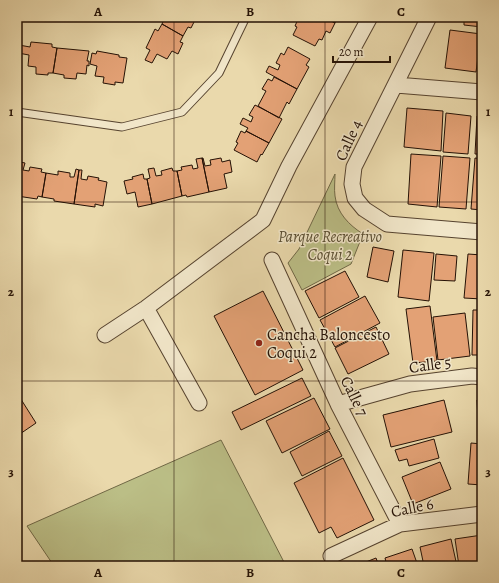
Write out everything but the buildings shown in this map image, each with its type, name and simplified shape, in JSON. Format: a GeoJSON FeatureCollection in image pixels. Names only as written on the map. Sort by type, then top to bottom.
{"type":"FeatureCollection","features":[{"type":"Feature","properties":{"kind":"street"},"geometry":{"type":"LineString","coordinates":[[105,335],[146,308],[262,220],[370,17]]}},
{"type":"Feature","properties":{"kind":"street","name":"Calle 4"},"geometry":{"type":"LineString","coordinates":[[429,17],[354,167],[352,184],[355,198],[364,209],[387,224],[482,232]]}},
{"type":"Feature","properties":{"kind":"street"},"geometry":{"type":"LineString","coordinates":[[396,84],[482,92]]}},
{"type":"Feature","properties":{"kind":"street","name":"Calle 7"},"geometry":{"type":"LineString","coordinates":[[272,260],[338,404],[400,524]]}},
{"type":"Feature","properties":{"kind":"street"},"geometry":{"type":"LineString","coordinates":[[146,308],[199,403]]}},
{"type":"Feature","properties":{"kind":"street","name":"Calle 5"},"geometry":{"type":"LineString","coordinates":[[338,404],[410,384],[472,376],[482,377]]}},
{"type":"Feature","properties":{"kind":"street","name":"Calle 6"},"geometry":{"type":"LineString","coordinates":[[331,556],[400,524],[482,514]]}},
{"type":"Feature","properties":{"kind":"lane"},"geometry":{"type":"LineString","coordinates":[[17,112],[122,127],[182,112],[219,73],[246,17]]}},
{"type":"Feature","properties":{"kind":"green space","name":"Parque Recreativo Coqui 2"},"geometry":{"type":"Polygon","coordinates":[[[335,174],[335,193],[338,208],[344,218],[363,234],[351,264],[302,290],[288,263],[299,249],[335,174]]]}},
{"type":"Feature","properties":{"kind":"green space"},"geometry":{"type":"Polygon","coordinates":[[[221,440],[286,566],[54,566],[27,526],[221,440]]]}},
{"type":"Feature","properties":{"kind":"place","name":"Cancha Baloncesto Coqui 2"},"geometry":{"type":"Point","coordinates":[259,343]}}]}
